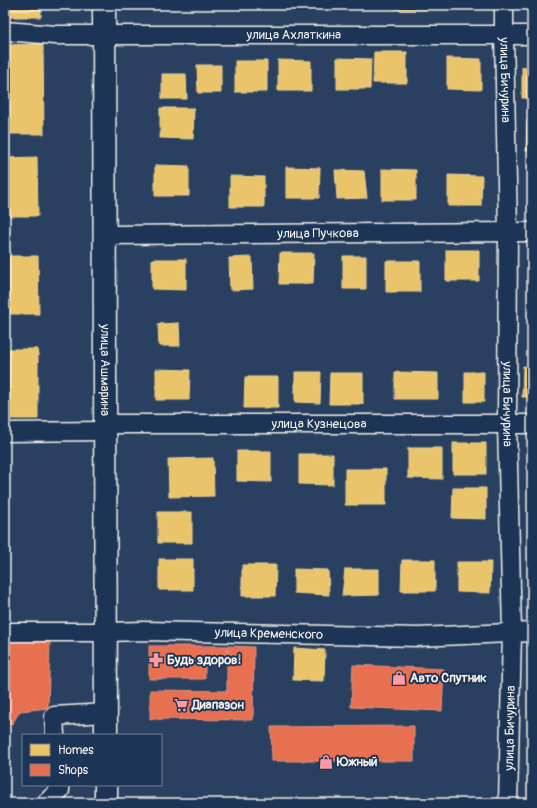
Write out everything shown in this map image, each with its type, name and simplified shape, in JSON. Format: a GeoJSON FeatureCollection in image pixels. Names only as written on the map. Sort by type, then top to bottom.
{"type":"FeatureCollection","features":[{"type":"Feature","properties":{"kind":"main road","name":"улица Ашмарина"},"geometry":{"type":"LineString","coordinates":[[104,5],[106,734]]}},
{"type":"Feature","properties":{"kind":"main road"},"geometry":{"type":"LineString","coordinates":[[106,786],[106,803]]}},
{"type":"Feature","properties":{"kind":"street","name":"улица Бичурина"},"geometry":{"type":"LineString","coordinates":[[504,5],[508,232],[507,424],[512,632],[508,803]]}},
{"type":"Feature","properties":{"kind":"street","name":"улица Ахлаткина"},"geometry":{"type":"LineString","coordinates":[[5,31],[55,35],[532,35]]}},
{"type":"Feature","properties":{"kind":"street","name":"улица Пучкова"},"geometry":{"type":"LineString","coordinates":[[105,235],[532,232]]}},
{"type":"Feature","properties":{"kind":"street","name":"улица Кузнецова"},"geometry":{"type":"LineString","coordinates":[[5,432],[105,428],[532,424]]}},
{"type":"Feature","properties":{"kind":"street","name":"улица Кременского"},"geometry":{"type":"LineString","coordinates":[[5,632],[144,631],[418,637],[532,632]]}},
{"type":"Feature","properties":{"kind":"street"},"geometry":{"type":"LineString","coordinates":[[55,734],[54,716],[106,714]]}},
{"type":"Feature","properties":{"kind":"street"},"geometry":{"type":"LineString","coordinates":[[46,803],[60,790],[59,786]]}},
{"type":"Feature","properties":{"kind":"building: Homes"},"geometry":{"type":"Polygon","coordinates":[[[5,5],[41,5],[41,17],[5,17],[5,5]]]}},
{"type":"Feature","properties":{"kind":"building: Homes"},"geometry":{"type":"Polygon","coordinates":[[[385,5],[385,6],[352,6],[385,5]]]}},
{"type":"Feature","properties":{"kind":"building: Homes"},"geometry":{"type":"Polygon","coordinates":[[[396,5],[429,5],[429,9],[395,9],[396,5]]]}},
{"type":"Feature","properties":{"kind":"building: Homes"},"geometry":{"type":"Polygon","coordinates":[[[440,5],[474,5],[474,9],[440,9],[440,5]]]}},
{"type":"Feature","properties":{"kind":"building: Homes"},"geometry":{"type":"Polygon","coordinates":[[[43,44],[44,134],[5,134],[5,45],[43,44]]]}},
{"type":"Feature","properties":{"kind":"building: Homes"},"geometry":{"type":"Polygon","coordinates":[[[374,52],[407,52],[407,83],[373,83],[374,52]]]}},
{"type":"Feature","properties":{"kind":"building: Homes"},"geometry":{"type":"Polygon","coordinates":[[[337,58],[371,59],[370,89],[337,89],[337,58]]]}},
{"type":"Feature","properties":{"kind":"building: Homes"},"geometry":{"type":"Polygon","coordinates":[[[447,58],[481,59],[481,90],[447,89],[447,58]]]}},
{"type":"Feature","properties":{"kind":"building: Homes"},"geometry":{"type":"Polygon","coordinates":[[[278,60],[311,61],[311,91],[278,91],[278,60]]]}},
{"type":"Feature","properties":{"kind":"building: Homes"},"geometry":{"type":"Polygon","coordinates":[[[235,61],[267,61],[267,92],[235,92],[235,61]]]}},
{"type":"Feature","properties":{"kind":"building: Homes"},"geometry":{"type":"Polygon","coordinates":[[[197,65],[221,65],[221,93],[198,93],[197,65]]]}},
{"type":"Feature","properties":{"kind":"building: Homes"},"geometry":{"type":"Polygon","coordinates":[[[522,67],[532,67],[532,98],[522,98],[522,67]]]}},
{"type":"Feature","properties":{"kind":"building: Homes"},"geometry":{"type":"Polygon","coordinates":[[[162,74],[186,74],[187,99],[162,99],[162,74]]]}},
{"type":"Feature","properties":{"kind":"building: Homes"},"geometry":{"type":"Polygon","coordinates":[[[160,108],[194,108],[193,139],[160,138],[160,108]]]}},
{"type":"Feature","properties":{"kind":"building: Homes"},"geometry":{"type":"Polygon","coordinates":[[[527,120],[532,120],[532,151],[526,151],[527,120]]]}},
{"type":"Feature","properties":{"kind":"building: Homes"},"geometry":{"type":"Polygon","coordinates":[[[37,157],[38,216],[7,216],[5,158],[37,157]]]}},
{"type":"Feature","properties":{"kind":"building: Homes"},"geometry":{"type":"Polygon","coordinates":[[[529,164],[532,164],[532,195],[529,195],[529,164]]]}},
{"type":"Feature","properties":{"kind":"building: Homes"},"geometry":{"type":"Polygon","coordinates":[[[155,165],[189,166],[189,196],[155,196],[155,165]]]}},
{"type":"Feature","properties":{"kind":"building: Homes"},"geometry":{"type":"Polygon","coordinates":[[[286,167],[320,168],[319,198],[286,198],[286,167]]]}},
{"type":"Feature","properties":{"kind":"building: Homes"},"geometry":{"type":"Polygon","coordinates":[[[382,169],[416,170],[416,200],[382,200],[382,169]]]}},
{"type":"Feature","properties":{"kind":"building: Homes"},"geometry":{"type":"Polygon","coordinates":[[[335,170],[364,171],[367,198],[337,199],[335,170]]]}},
{"type":"Feature","properties":{"kind":"building: Homes"},"geometry":{"type":"Polygon","coordinates":[[[448,175],[482,176],[481,206],[448,206],[448,175]]]}},
{"type":"Feature","properties":{"kind":"building: Homes"},"geometry":{"type":"Polygon","coordinates":[[[230,176],[264,177],[264,207],[230,207],[230,176]]]}},
{"type":"Feature","properties":{"kind":"building: Homes"},"geometry":{"type":"Polygon","coordinates":[[[446,250],[479,250],[479,281],[446,281],[446,250]]]}},
{"type":"Feature","properties":{"kind":"building: Homes"},"geometry":{"type":"Polygon","coordinates":[[[280,253],[314,253],[313,284],[279,284],[280,253]]]}},
{"type":"Feature","properties":{"kind":"building: Homes"},"geometry":{"type":"Polygon","coordinates":[[[6,256],[38,256],[39,314],[6,314],[6,256]]]}},
{"type":"Feature","properties":{"kind":"building: Homes"},"geometry":{"type":"Polygon","coordinates":[[[343,256],[366,256],[366,289],[343,289],[343,256]]]}},
{"type":"Feature","properties":{"kind":"building: Homes"},"geometry":{"type":"Polygon","coordinates":[[[252,257],[253,289],[230,290],[229,258],[252,257]]]}},
{"type":"Feature","properties":{"kind":"building: Homes"},"geometry":{"type":"Polygon","coordinates":[[[152,259],[186,259],[186,290],[152,289],[152,259]]]}},
{"type":"Feature","properties":{"kind":"building: Homes"},"geometry":{"type":"Polygon","coordinates":[[[386,261],[420,261],[420,292],[386,292],[386,261]]]}},
{"type":"Feature","properties":{"kind":"building: Homes"},"geometry":{"type":"Polygon","coordinates":[[[179,323],[180,346],[159,346],[158,324],[179,323]]]}},
{"type":"Feature","properties":{"kind":"building: Homes"},"geometry":{"type":"Polygon","coordinates":[[[6,349],[38,349],[38,419],[5,419],[6,349]]]}},
{"type":"Feature","properties":{"kind":"building: Homes"},"geometry":{"type":"Polygon","coordinates":[[[523,366],[532,367],[532,397],[522,397],[523,366]]]}},
{"type":"Feature","properties":{"kind":"building: Homes"},"geometry":{"type":"Polygon","coordinates":[[[156,369],[190,370],[189,400],[156,400],[156,369]]]}},
{"type":"Feature","properties":{"kind":"building: Homes"},"geometry":{"type":"Polygon","coordinates":[[[295,372],[321,372],[320,403],[295,402],[295,372]]]}},
{"type":"Feature","properties":{"kind":"building: Homes"},"geometry":{"type":"Polygon","coordinates":[[[395,372],[438,373],[438,399],[395,399],[395,372]]]}},
{"type":"Feature","properties":{"kind":"building: Homes"},"geometry":{"type":"Polygon","coordinates":[[[465,372],[484,372],[484,402],[465,402],[465,372]]]}},
{"type":"Feature","properties":{"kind":"building: Homes"},"geometry":{"type":"Polygon","coordinates":[[[330,373],[363,373],[363,404],[329,404],[330,373]]]}},
{"type":"Feature","properties":{"kind":"building: Homes"},"geometry":{"type":"Polygon","coordinates":[[[245,377],[278,377],[278,408],[244,408],[245,377]]]}},
{"type":"Feature","properties":{"kind":"building: Homes"},"geometry":{"type":"Polygon","coordinates":[[[453,443],[486,443],[486,474],[453,474],[453,443]]]}},
{"type":"Feature","properties":{"kind":"building: Homes"},"geometry":{"type":"Polygon","coordinates":[[[408,448],[442,448],[442,479],[408,478],[408,448]]]}},
{"type":"Feature","properties":{"kind":"building: Homes"},"geometry":{"type":"Polygon","coordinates":[[[237,451],[271,451],[271,482],[237,481],[237,451]]]}},
{"type":"Feature","properties":{"kind":"building: Homes"},"geometry":{"type":"Polygon","coordinates":[[[299,454],[333,454],[333,485],[299,484],[299,454]]]}},
{"type":"Feature","properties":{"kind":"building: Homes"},"geometry":{"type":"Polygon","coordinates":[[[213,458],[214,496],[169,497],[168,459],[213,458]]]}},
{"type":"Feature","properties":{"kind":"building: Homes"},"geometry":{"type":"Polygon","coordinates":[[[345,469],[386,469],[386,505],[345,505],[345,469]]]}},
{"type":"Feature","properties":{"kind":"building: Homes"},"geometry":{"type":"Polygon","coordinates":[[[453,488],[486,488],[486,519],[452,518],[453,488]]]}},
{"type":"Feature","properties":{"kind":"building: Homes"},"geometry":{"type":"Polygon","coordinates":[[[158,512],[192,512],[192,543],[158,543],[158,512]]]}},
{"type":"Feature","properties":{"kind":"building: Homes"},"geometry":{"type":"Polygon","coordinates":[[[159,559],[193,559],[193,590],[159,590],[159,559]]]}},
{"type":"Feature","properties":{"kind":"building: Homes"},"geometry":{"type":"Polygon","coordinates":[[[402,560],[435,560],[435,591],[401,591],[402,560]]]}},
{"type":"Feature","properties":{"kind":"building: Homes"},"geometry":{"type":"Polygon","coordinates":[[[457,562],[491,562],[490,593],[457,592],[457,562]]]}},
{"type":"Feature","properties":{"kind":"building: Homes"},"geometry":{"type":"Polygon","coordinates":[[[242,565],[276,565],[275,596],[242,596],[242,565]]]}},
{"type":"Feature","properties":{"kind":"building: Homes"},"geometry":{"type":"Polygon","coordinates":[[[294,569],[328,570],[329,595],[294,593],[294,569]]]}},
{"type":"Feature","properties":{"kind":"building: Homes"},"geometry":{"type":"Polygon","coordinates":[[[345,569],[379,569],[379,595],[342,596],[345,569]]]}},
{"type":"Feature","properties":{"kind":"building: Homes"},"geometry":{"type":"Polygon","coordinates":[[[294,648],[325,650],[324,681],[293,680],[294,648]]]}},
{"type":"Feature","properties":{"kind":"building: Shops"},"geometry":{"type":"Polygon","coordinates":[[[5,642],[50,642],[48,708],[20,711],[12,724],[5,725],[5,642]]]}},
{"type":"Feature","properties":{"kind":"building: Shops"},"geometry":{"type":"Polygon","coordinates":[[[149,646],[227,646],[227,663],[205,663],[205,679],[149,679],[149,646]]]}},
{"type":"Feature","properties":{"kind":"building: Shops"},"geometry":{"type":"Polygon","coordinates":[[[227,646],[254,647],[253,720],[150,719],[150,690],[227,691],[227,646]]]}},
{"type":"Feature","properties":{"kind":"building: Shops"},"geometry":{"type":"Polygon","coordinates":[[[353,665],[444,669],[442,711],[351,707],[353,665]]]}},
{"type":"Feature","properties":{"kind":"building: Shops"},"geometry":{"type":"Polygon","coordinates":[[[414,726],[414,761],[272,761],[271,727],[414,726]]]}},
{"type":"Feature","properties":{"kind":"place","name":"Будь здоров!"},"geometry":{"type":"Point","coordinates":[156,660]}},
{"type":"Feature","properties":{"kind":"place","name":"Авто Спутник"},"geometry":{"type":"Point","coordinates":[399,678]}},
{"type":"Feature","properties":{"kind":"place","name":"Диапазон"},"geometry":{"type":"Point","coordinates":[181,705]}},
{"type":"Feature","properties":{"kind":"place","name":"Южный"},"geometry":{"type":"Point","coordinates":[326,762]}}]}
